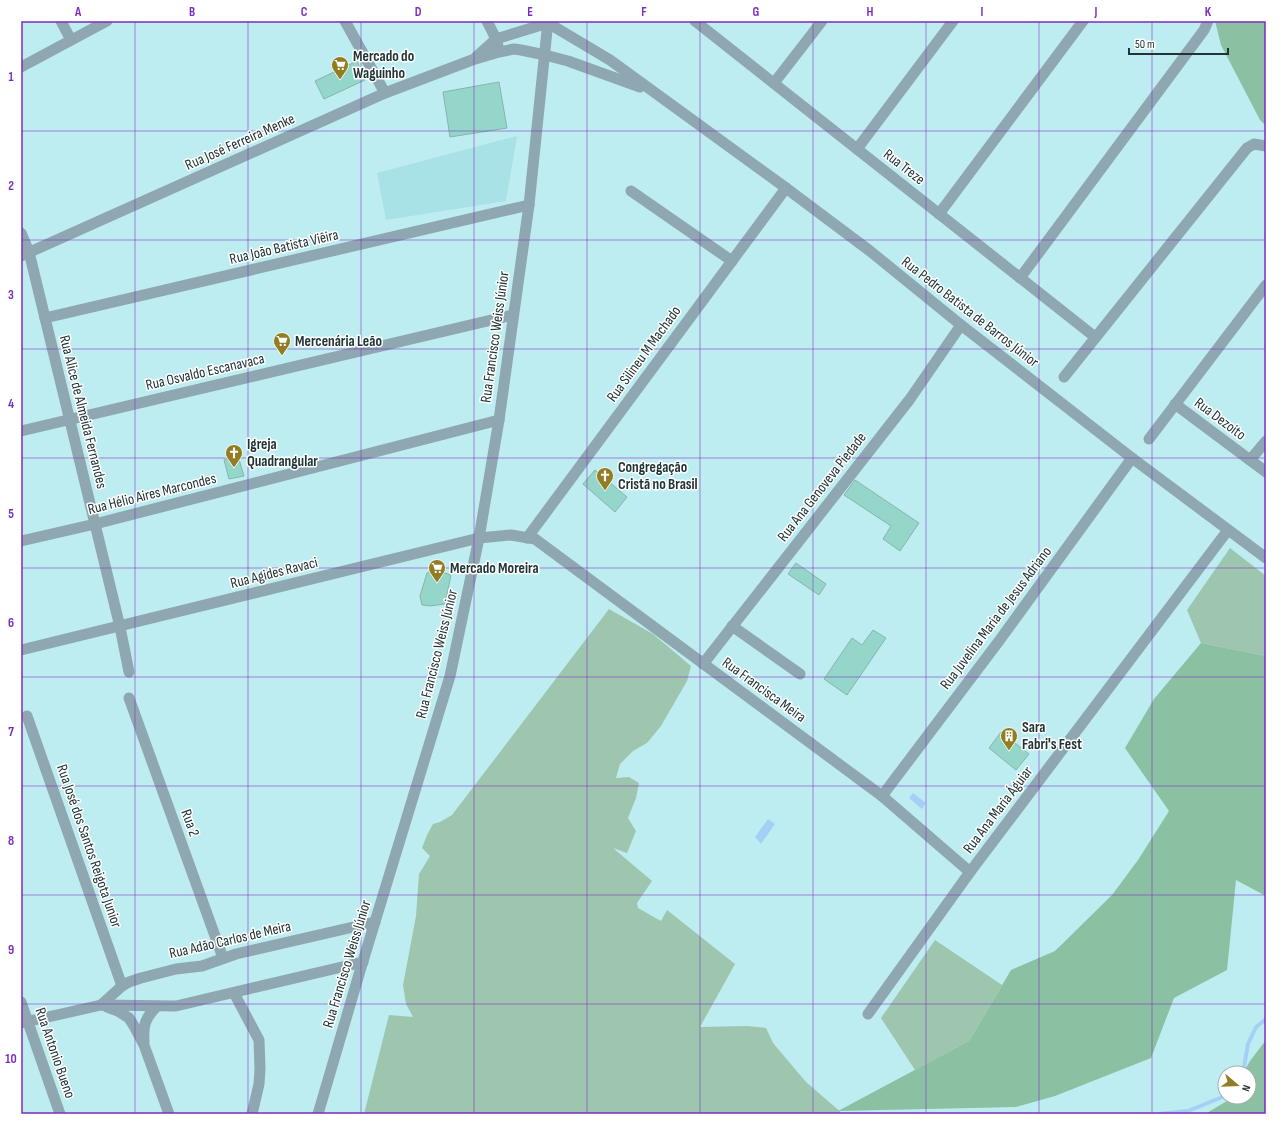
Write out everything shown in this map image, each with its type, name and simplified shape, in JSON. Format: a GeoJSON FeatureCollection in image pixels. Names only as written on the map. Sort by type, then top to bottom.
{"type":"FeatureCollection","features":[{"type":"Feature","properties":{"kind":"street"},"geometry":{"type":"LineString","coordinates":[[61,21],[71,40]]}},
{"type":"Feature","properties":{"kind":"street"},"geometry":{"type":"LineString","coordinates":[[21,67],[107,21]]}},
{"type":"Feature","properties":{"kind":"street"},"geometry":{"type":"LineString","coordinates":[[345,21],[385,93]]}},
{"type":"Feature","properties":{"kind":"street"},"geometry":{"type":"LineString","coordinates":[[487,21],[496,39],[499,52]]}},
{"type":"Feature","properties":{"kind":"street"},"geometry":{"type":"LineString","coordinates":[[774,83],[822,21]]}},
{"type":"Feature","properties":{"kind":"street"},"geometry":{"type":"LineString","coordinates":[[857,149],[953,21]]}},
{"type":"Feature","properties":{"kind":"street"},"geometry":{"type":"LineString","coordinates":[[939,214],[1083,21]]}},
{"type":"Feature","properties":{"kind":"street"},"geometry":{"type":"LineString","coordinates":[[1020,278],[1204,30],[1208,21]]}},
{"type":"Feature","properties":{"kind":"street","name":"Rua José Ferreira Menke"},"geometry":{"type":"LineString","coordinates":[[472,60],[496,39],[548,22]]}},
{"type":"Feature","properties":{"kind":"street","name":"Rua Francisco Weiss Júnior"},"geometry":{"type":"LineString","coordinates":[[318,1114],[450,676],[479,538],[499,420],[529,205],[546,55],[548,22]]}},
{"type":"Feature","properties":{"kind":"street","name":"Rua Pedro Batista de Barros Júnior"},"geometry":{"type":"LineString","coordinates":[[548,22],[610,60],[786,188],[870,251],[960,325],[1132,458],[1266,558]]}},
{"type":"Feature","properties":{"kind":"street","name":"Rua Treze"},"geometry":{"type":"LineString","coordinates":[[697,22],[1095,337]]}},
{"type":"Feature","properties":{"kind":"street","name":"Rua José Ferreira Menke"},"geometry":{"type":"LineString","coordinates":[[25,254],[385,93],[472,60],[499,52],[521,50],[546,55]]}},
{"type":"Feature","properties":{"kind":"street","name":"Rua Pedro Batista de Barros Júnior"},"geometry":{"type":"LineString","coordinates":[[546,55],[568,61],[652,91]]}},
{"type":"Feature","properties":{"kind":"street"},"geometry":{"type":"LineString","coordinates":[[1064,378],[1246,148],[1254,144],[1263,144],[1266,146]]}},
{"type":"Feature","properties":{"kind":"street","name":"Rua Silineu M Machado"},"geometry":{"type":"LineString","coordinates":[[531,538],[786,188]]}},
{"type":"Feature","properties":{"kind":"street"},"geometry":{"type":"LineString","coordinates":[[631,191],[732,261]]}},
{"type":"Feature","properties":{"kind":"street","name":"Rua João Batista Viêira"},"geometry":{"type":"LineString","coordinates":[[45,318],[529,205]]}},
{"type":"Feature","properties":{"kind":"street","name":"Rua Alice de Almeida Fernandes"},"geometry":{"type":"LineString","coordinates":[[21,233],[25,254],[45,318],[70,419],[120,627],[129,672]]}},
{"type":"Feature","properties":{"kind":"street"},"geometry":{"type":"LineString","coordinates":[[1149,439],[1266,285]]}},
{"type":"Feature","properties":{"kind":"street","name":"Rua Osvaldo Escanavaca"},"geometry":{"type":"LineString","coordinates":[[21,431],[513,315]]}},
{"type":"Feature","properties":{"kind":"street","name":"Rua Ana Genoveva Piedade"},"geometry":{"type":"LineString","coordinates":[[703,664],[910,399],[960,325]]}},
{"type":"Feature","properties":{"kind":"street","name":"Rua Dezoito"},"geometry":{"type":"LineString","coordinates":[[1175,404],[1266,472]]}},
{"type":"Feature","properties":{"kind":"street","name":"Rua Hélio Aires Marcondes"},"geometry":{"type":"LineString","coordinates":[[21,541],[95,524],[499,420]]}},
{"type":"Feature","properties":{"kind":"street"},"geometry":{"type":"LineString","coordinates":[[1250,460],[1266,441]]}},
{"type":"Feature","properties":{"kind":"street","name":"Rua Juvelina Maria de Jesus Adriano"},"geometry":{"type":"LineString","coordinates":[[882,796],[999,641],[1132,458]]}},
{"type":"Feature","properties":{"kind":"street","name":"Rua Ana Maria Águiar"},"geometry":{"type":"LineString","coordinates":[[868,1014],[970,872],[1228,530]]}},
{"type":"Feature","properties":{"kind":"street","name":"Rua Agides Ravaci"},"geometry":{"type":"LineString","coordinates":[[21,650],[479,538],[511,535],[531,538]]}},
{"type":"Feature","properties":{"kind":"street","name":"Rua Francisca Meira"},"geometry":{"type":"LineString","coordinates":[[531,538],[882,796],[970,872]]}},
{"type":"Feature","properties":{"kind":"street"},"geometry":{"type":"LineString","coordinates":[[732,626],[800,674]]}},
{"type":"Feature","properties":{"kind":"street","name":"Rua 2"},"geometry":{"type":"LineString","coordinates":[[129,698],[223,958]]}},
{"type":"Feature","properties":{"kind":"street","name":"Rua José dos Santos Reigota Junior"},"geometry":{"type":"LineString","coordinates":[[27,716],[122,986]]}},
{"type":"Feature","properties":{"kind":"street","name":"Rua Adão Carlos de Meira"},"geometry":{"type":"LineString","coordinates":[[101,1005],[122,986],[141,978],[176,968],[202,966],[236,954],[375,922]]}},
{"type":"Feature","properties":{"kind":"street","name":"Rua Adão Carlos de Meira"},"geometry":{"type":"LineString","coordinates":[[24,1022],[101,1005],[176,1006],[363,962]]}},
{"type":"Feature","properties":{"kind":"street"},"geometry":{"type":"LineString","coordinates":[[234,993],[259,1040],[260,1069],[252,1114]]}},
{"type":"Feature","properties":{"kind":"street","name":"Rua Antonio Bueno"},"geometry":{"type":"LineString","coordinates":[[21,1002],[24,1022],[60,1114]]}},
{"type":"Feature","properties":{"kind":"street"},"geometry":{"type":"LineString","coordinates":[[101,1005],[118,1011],[129,1018],[144,1044],[169,1114]]}},
{"type":"Feature","properties":{"kind":"street"},"geometry":{"type":"LineString","coordinates":[[144,1044],[143,1028],[146,1020],[157,1006]]}},
{"type":"Feature","properties":{"kind":"shaded area"},"geometry":{"type":"Polygon","coordinates":[[[517,136],[506,201],[386,220],[377,173],[517,136]]]}},
{"type":"Feature","properties":{"kind":"shaded area"},"geometry":{"type":"Polygon","coordinates":[[[913,793],[926,803],[922,809],[909,798],[913,793]]]}},
{"type":"Feature","properties":{"kind":"shaded area"},"geometry":{"type":"Polygon","coordinates":[[[768,819],[775,824],[761,844],[755,837],[768,819]]]}},
{"type":"Feature","properties":{"kind":"green space"},"geometry":{"type":"Polygon","coordinates":[[[1215,21],[1266,21],[1266,126],[1260,120],[1221,45],[1215,21]]]}},
{"type":"Feature","properties":{"kind":"green space"},"geometry":{"type":"Polygon","coordinates":[[[1230,548],[1266,576],[1266,656],[1201,643],[1187,610],[1230,548]]]}},
{"type":"Feature","properties":{"kind":"green space"},"geometry":{"type":"Polygon","coordinates":[[[609,609],[653,634],[691,666],[687,681],[661,726],[647,743],[633,751],[620,764],[616,778],[629,777],[639,783],[636,798],[628,818],[636,831],[627,853],[613,848],[652,881],[637,903],[638,908],[661,921],[667,910],[735,964],[700,1027],[748,1026],[766,1028],[773,1043],[806,1082],[843,1114],[364,1114],[389,1015],[413,1017],[406,1004],[403,985],[416,916],[419,874],[430,856],[422,848],[427,835],[433,824],[452,815],[609,609]]]}},
{"type":"Feature","properties":{"kind":"green space"},"geometry":{"type":"Polygon","coordinates":[[[1201,643],[1266,656],[1266,896],[1236,880],[1227,970],[1174,998],[1151,1058],[1055,1096],[1016,1107],[838,1111],[969,1041],[1011,970],[1055,951],[1112,895],[1138,860],[1169,811],[1125,748],[1154,699],[1201,643]]]}},
{"type":"Feature","properties":{"kind":"green space"},"geometry":{"type":"Polygon","coordinates":[[[935,940],[1002,985],[969,1041],[915,1070],[881,1018],[935,940]]]}},
{"type":"Feature","properties":{"kind":"green space"},"geometry":{"type":"Polygon","coordinates":[[[1266,1040],[1266,1114],[1205,1114],[1220,1105],[1257,1105],[1257,1065],[1248,1065],[1266,1040]]]}},
{"type":"Feature","properties":{"kind":"building","name":"Mercado do Waguinho"},"geometry":{"type":"Polygon","coordinates":[[[357,61],[365,80],[324,99],[315,81],[357,61]]]}},
{"type":"Feature","properties":{"kind":"building"},"geometry":{"type":"Polygon","coordinates":[[[499,82],[507,128],[450,137],[443,92],[499,82]]]}},
{"type":"Feature","properties":{"kind":"building","name":"Igreja Quadrangular"},"geometry":{"type":"Polygon","coordinates":[[[238,456],[244,476],[229,479],[224,460],[238,456]]]}},
{"type":"Feature","properties":{"kind":"building","name":"Congregação Cristã no Brasil"},"geometry":{"type":"Polygon","coordinates":[[[595,470],[627,497],[615,512],[583,484],[595,470]]]}},
{"type":"Feature","properties":{"kind":"building"},"geometry":{"type":"Polygon","coordinates":[[[855,480],[919,523],[900,551],[883,539],[891,526],[844,495],[855,480]]]}},
{"type":"Feature","properties":{"kind":"building"},"geometry":{"type":"Polygon","coordinates":[[[796,563],[826,584],[819,595],[788,574],[796,563]]]}},
{"type":"Feature","properties":{"kind":"building","name":"Mercado Moreira"},"geometry":{"type":"Polygon","coordinates":[[[436,570],[451,575],[445,604],[430,606],[422,605],[420,596],[427,573],[436,570]]]}},
{"type":"Feature","properties":{"kind":"building"},"geometry":{"type":"Polygon","coordinates":[[[873,630],[886,638],[847,695],[824,679],[852,638],[862,645],[873,630]]]}},
{"type":"Feature","properties":{"kind":"building","name":"Sara Fabri's Fest"},"geometry":{"type":"Polygon","coordinates":[[[1001,732],[1029,754],[1016,770],[989,748],[1001,732]]]}},
{"type":"Feature","properties":{"kind":"waterway"},"geometry":{"type":"LineString","coordinates":[[1244,1065],[1248,1044],[1256,1027],[1266,1019]]}},
{"type":"Feature","properties":{"kind":"waterway"},"geometry":{"type":"LineString","coordinates":[[1158,1114],[1188,1111],[1217,1099]]}},
{"type":"Feature","properties":{"kind":"place","name":"Mercado do Waguinho"},"geometry":{"type":"Point","coordinates":[340,80]}},
{"type":"Feature","properties":{"kind":"place","name":"Mercenária Leão"},"geometry":{"type":"Point","coordinates":[282,356]}},
{"type":"Feature","properties":{"kind":"place","name":"Igreja Quadrangular"},"geometry":{"type":"Point","coordinates":[234,468]}},
{"type":"Feature","properties":{"kind":"place","name":"Congregação Cristã no Brasil"},"geometry":{"type":"Point","coordinates":[605,491]}},
{"type":"Feature","properties":{"kind":"place","name":"Mercado Moreira"},"geometry":{"type":"Point","coordinates":[437,583]}},
{"type":"Feature","properties":{"kind":"place","name":"Sara Fabri's Fest"},"geometry":{"type":"Point","coordinates":[1009,751]}}]}
